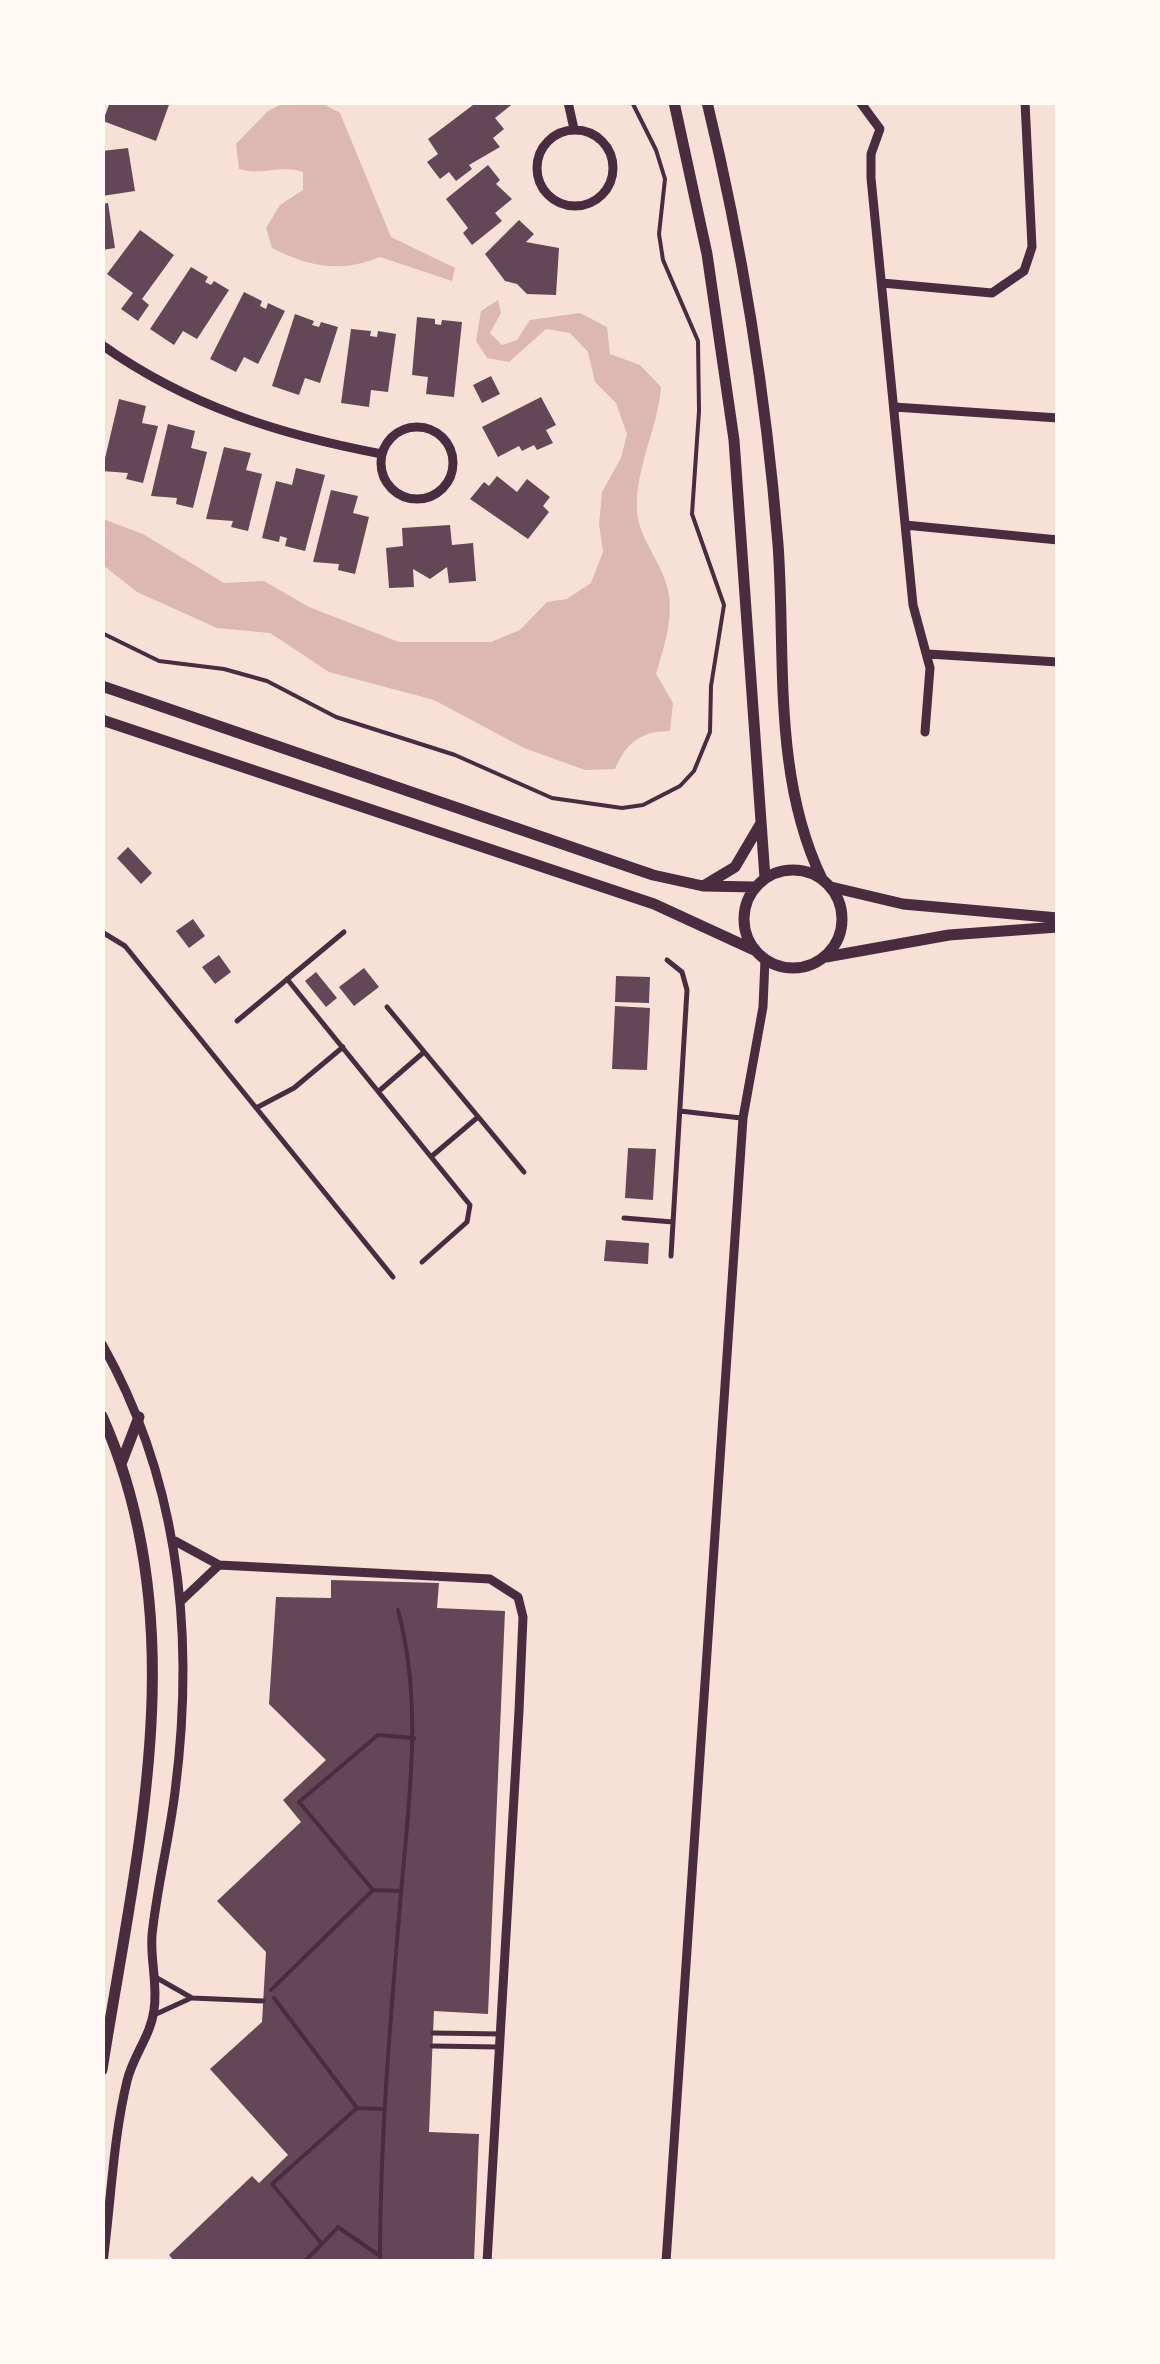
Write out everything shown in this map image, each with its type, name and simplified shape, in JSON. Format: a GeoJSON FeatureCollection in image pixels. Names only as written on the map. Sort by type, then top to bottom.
{"type":"FeatureCollection","features":[{"type":"Feature","properties":{"kind":"street"},"geometry":{"type":"LineString","coordinates":[[568,102],[574,130]]}},
{"type":"Feature","properties":{"kind":"street"},"geometry":{"type":"LineString","coordinates":[[674,102],[716,310],[734,440],[763,820],[760,883],[743,918],[754,950]]}},
{"type":"Feature","properties":{"kind":"street"},"geometry":{"type":"LineString","coordinates":[[707,102],[736,246],[768,451],[788,765],[799,823],[842,923],[826,956]]}},
{"type":"Feature","properties":{"kind":"street"},"geometry":{"type":"LineString","coordinates":[[860,102],[880,129],[870,165],[914,614],[928,654],[926,732]]}},
{"type":"Feature","properties":{"kind":"street"},"geometry":{"type":"LineString","coordinates":[[882,283],[992,292],[1024,271],[1032,247],[1025,102]]}},
{"type":"Feature","properties":{"kind":"street"},"geometry":{"type":"LineString","coordinates":[[574,130],[603,142],[613,172],[604,192],[576,206],[546,193],[537,163],[546,143],[574,130]]}},
{"type":"Feature","properties":{"kind":"street"},"geometry":{"type":"LineString","coordinates":[[102,345],[165,385],[249,422],[382,454]]}},
{"type":"Feature","properties":{"kind":"street"},"geometry":{"type":"LineString","coordinates":[[894,406],[1058,418]]}},
{"type":"Feature","properties":{"kind":"street"},"geometry":{"type":"LineString","coordinates":[[424,428],[449,446],[451,477],[428,498],[406,497],[384,476],[382,454],[402,430],[424,428]]}},
{"type":"Feature","properties":{"kind":"street"},"geometry":{"type":"LineString","coordinates":[[905,525],[1058,540]]}},
{"type":"Feature","properties":{"kind":"street"},"geometry":{"type":"LineString","coordinates":[[928,654],[1058,662]]}},
{"type":"Feature","properties":{"kind":"street"},"geometry":{"type":"LineString","coordinates":[[102,686],[653,875],[703,886],[760,883],[794,869],[827,883],[904,904],[1058,918]]}},
{"type":"Feature","properties":{"kind":"street"},"geometry":{"type":"LineString","coordinates":[[102,720],[454,841],[654,904],[754,950],[765,960],[803,968],[826,956],[933,937],[1058,927]]}},
{"type":"Feature","properties":{"kind":"street"},"geometry":{"type":"LineString","coordinates":[[703,886],[720,878],[747,853],[763,820]]}},
{"type":"Feature","properties":{"kind":"street"},"geometry":{"type":"LineString","coordinates":[[666,2262],[743,1118],[763,1007],[765,960]]}},
{"type":"Feature","properties":{"kind":"street"},"geometry":{"type":"LineString","coordinates":[[102,1344],[139,1418],[174,1542],[181,1601],[183,1699],[176,1789],[152,1938],[154,2015],[127,2081],[103,2262]]}},
{"type":"Feature","properties":{"kind":"street"},"geometry":{"type":"LineString","coordinates":[[102,1416],[121,1464],[148,1572],[155,1709],[102,2070]]}},
{"type":"Feature","properties":{"kind":"street"},"geometry":{"type":"LineString","coordinates":[[121,1464],[139,1418]]}},
{"type":"Feature","properties":{"kind":"street"},"geometry":{"type":"LineString","coordinates":[[174,1542],[219,1565],[490,1579],[518,1596],[523,1618],[487,2262]]}},
{"type":"Feature","properties":{"kind":"street"},"geometry":{"type":"LineString","coordinates":[[181,1601],[219,1565]]}},
{"type":"Feature","properties":{"kind":"lane"},"geometry":{"type":"LineString","coordinates":[[102,932],[125,946],[393,1277]]}},
{"type":"Feature","properties":{"kind":"lane"},"geometry":{"type":"LineString","coordinates":[[237,1021],[344,932]]}},
{"type":"Feature","properties":{"kind":"lane"},"geometry":{"type":"LineString","coordinates":[[667,960],[686,981],[671,1256]]}},
{"type":"Feature","properties":{"kind":"lane"},"geometry":{"type":"LineString","coordinates":[[287,979],[467,1200],[470,1211],[466,1222],[422,1262]]}},
{"type":"Feature","properties":{"kind":"lane"},"geometry":{"type":"LineString","coordinates":[[387,1007],[524,1172]]}},
{"type":"Feature","properties":{"kind":"lane"},"geometry":{"type":"LineString","coordinates":[[256,1108],[294,1088],[343,1047]]}},
{"type":"Feature","properties":{"kind":"lane"},"geometry":{"type":"LineString","coordinates":[[379,1091],[424,1052]]}},
{"type":"Feature","properties":{"kind":"lane"},"geometry":{"type":"LineString","coordinates":[[680,1112],[743,1118]]}},
{"type":"Feature","properties":{"kind":"lane"},"geometry":{"type":"LineString","coordinates":[[432,1156],[478,1117]]}},
{"type":"Feature","properties":{"kind":"lane"},"geometry":{"type":"LineString","coordinates":[[624,1218],[672,1222]]}},
{"type":"Feature","properties":{"kind":"lane"},"geometry":{"type":"LineString","coordinates":[[156,1977],[192,1998],[263,2002]]}},
{"type":"Feature","properties":{"kind":"lane"},"geometry":{"type":"LineString","coordinates":[[154,2015],[192,1998]]}},
{"type":"Feature","properties":{"kind":"lane"},"geometry":{"type":"LineString","coordinates":[[433,2034],[501,2034]]}},
{"type":"Feature","properties":{"kind":"lane"},"geometry":{"type":"LineString","coordinates":[[432,2046],[500,2047]]}},
{"type":"Feature","properties":{"kind":"path"},"geometry":{"type":"LineString","coordinates":[[102,633],[159,661],[224,669],[267,681],[336,717],[455,755],[552,798],[622,808],[643,806],[680,786],[699,762],[710,732],[711,686],[724,606],[692,514],[700,411],[698,341],[664,260],[659,234],[665,179],[632,102]]}},
{"type":"Feature","properties":{"kind":"path"},"geometry":{"type":"LineString","coordinates":[[380,2259],[384,2109],[414,1738],[409,1654],[398,1610]]}},
{"type":"Feature","properties":{"kind":"path"},"geometry":{"type":"LineString","coordinates":[[373,1890],[298,1802],[378,1734],[414,1738]]}},
{"type":"Feature","properties":{"kind":"path"},"geometry":{"type":"LineString","coordinates":[[356,2108],[270,1992],[373,1890],[401,1891]]}},
{"type":"Feature","properties":{"kind":"path"},"geometry":{"type":"LineString","coordinates":[[322,2244],[272,2184],[356,2108],[384,2109]]}},
{"type":"Feature","properties":{"kind":"path"},"geometry":{"type":"LineString","coordinates":[[304,2262],[338,2227],[380,2259]]}},
{"type":"Feature","properties":{"kind":"shaded area"},"geometry":{"type":"Polygon","coordinates":[[[284,103],[322,103],[340,113],[391,237],[455,268],[452,281],[380,257],[352,265],[325,266],[272,248],[266,228],[280,205],[303,190],[303,172],[239,169],[236,144],[268,111],[284,103]]]}},
{"type":"Feature","properties":{"kind":"shaded area"},"geometry":{"type":"Polygon","coordinates":[[[498,300],[501,313],[490,333],[502,345],[517,340],[530,320],[580,313],[607,327],[610,354],[640,365],[661,387],[639,479],[637,510],[641,530],[661,570],[670,601],[665,643],[656,674],[673,703],[670,731],[636,740],[615,769],[585,770],[524,748],[434,700],[329,672],[270,633],[217,628],[137,592],[103,565],[103,519],[143,534],[224,583],[264,581],[309,607],[399,642],[491,642],[520,630],[547,602],[567,599],[591,583],[603,552],[599,524],[602,492],[621,458],[627,434],[616,403],[595,382],[588,352],[570,333],[546,329],[509,362],[487,358],[476,341],[481,311],[498,300]]]}},
{"type":"Feature","properties":{"kind":"building"},"geometry":{"type":"Polygon","coordinates":[[[110,102],[170,102],[156,141],[103,121],[110,102]]]}},
{"type":"Feature","properties":{"kind":"building"},"geometry":{"type":"Polygon","coordinates":[[[477,102],[515,102],[495,118],[504,129],[493,138],[500,147],[469,165],[472,169],[456,181],[449,172],[440,179],[427,162],[438,154],[428,139],[477,102]]]}},
{"type":"Feature","properties":{"kind":"building"},"geometry":{"type":"Polygon","coordinates":[[[128,148],[135,191],[102,196],[102,151],[128,148]]]}},
{"type":"Feature","properties":{"kind":"building"},"geometry":{"type":"Polygon","coordinates":[[[488,165],[500,180],[496,184],[512,199],[495,213],[502,221],[472,245],[463,233],[468,228],[446,199],[488,165]]]}},
{"type":"Feature","properties":{"kind":"building"},"geometry":{"type":"Polygon","coordinates":[[[108,203],[115,248],[102,250],[102,204],[108,203]]]}},
{"type":"Feature","properties":{"kind":"building"},"geometry":{"type":"Polygon","coordinates":[[[519,220],[534,234],[526,242],[559,248],[556,295],[527,294],[517,284],[505,281],[485,254],[519,220]]]}},
{"type":"Feature","properties":{"kind":"building"},"geometry":{"type":"Polygon","coordinates":[[[140,230],[174,255],[142,299],[149,305],[138,321],[121,309],[133,293],[107,274],[140,230]]]}},
{"type":"Feature","properties":{"kind":"building"},"geometry":{"type":"Polygon","coordinates":[[[191,267],[208,277],[205,282],[211,285],[214,281],[229,290],[197,339],[183,331],[174,345],[150,329],[191,267]]]}},
{"type":"Feature","properties":{"kind":"building"},"geometry":{"type":"Polygon","coordinates":[[[244,292],[262,301],[260,306],[266,309],[268,303],[285,311],[258,364],[244,357],[236,372],[210,359],[244,292]]]}},
{"type":"Feature","properties":{"kind":"building"},"geometry":{"type":"Polygon","coordinates":[[[295,314],[314,321],[312,325],[319,327],[321,322],[338,327],[320,383],[305,378],[299,395],[272,386],[295,314]]]}},
{"type":"Feature","properties":{"kind":"building"},"geometry":{"type":"Polygon","coordinates":[[[417,317],[435,319],[435,324],[441,325],[442,320],[462,322],[454,397],[426,394],[428,377],[412,375],[417,317]]]}},
{"type":"Feature","properties":{"kind":"building"},"geometry":{"type":"Polygon","coordinates":[[[351,329],[371,331],[370,336],[377,337],[378,331],[396,334],[388,392],[371,390],[369,407],[341,403],[351,329]]]}},
{"type":"Feature","properties":{"kind":"building"},"geometry":{"type":"Polygon","coordinates":[[[491,376],[500,394],[482,403],[473,385],[491,376]]]}},
{"type":"Feature","properties":{"kind":"building"},"geometry":{"type":"Polygon","coordinates":[[[541,397],[556,425],[546,430],[553,443],[537,450],[534,445],[522,451],[519,446],[498,457],[482,427],[541,397]]]}},
{"type":"Feature","properties":{"kind":"building"},"geometry":{"type":"Polygon","coordinates":[[[119,399],[146,406],[142,423],[158,426],[143,483],[126,479],[128,473],[102,471],[119,399]]]}},
{"type":"Feature","properties":{"kind":"building"},"geometry":{"type":"Polygon","coordinates":[[[168,424],[195,431],[191,448],[207,452],[193,508],[176,504],[177,498],[151,496],[168,424]]]}},
{"type":"Feature","properties":{"kind":"building"},"geometry":{"type":"Polygon","coordinates":[[[224,447],[251,453],[246,470],[262,474],[248,531],[231,527],[233,521],[206,519],[224,447]]]}},
{"type":"Feature","properties":{"kind":"building"},"geometry":{"type":"Polygon","coordinates":[[[296,468],[325,475],[305,551],[285,546],[287,538],[280,536],[279,542],[262,538],[276,481],[292,485],[296,468]]]}},
{"type":"Feature","properties":{"kind":"building"},"geometry":{"type":"Polygon","coordinates":[[[497,476],[517,492],[527,479],[550,497],[543,506],[549,512],[528,539],[470,499],[484,482],[489,486],[497,476]]]}},
{"type":"Feature","properties":{"kind":"building"},"geometry":{"type":"Polygon","coordinates":[[[331,490],[358,496],[353,513],[369,517],[355,574],[338,570],[339,564],[313,562],[331,490]]]}},
{"type":"Feature","properties":{"kind":"building"},"geometry":{"type":"Polygon","coordinates":[[[450,525],[452,545],[473,543],[476,581],[449,583],[447,567],[430,579],[413,569],[414,587],[389,588],[386,548],[403,546],[402,528],[450,525]]]}},
{"type":"Feature","properties":{"kind":"building"},"geometry":{"type":"Polygon","coordinates":[[[128,847],[152,873],[141,884],[117,858],[128,847]]]}},
{"type":"Feature","properties":{"kind":"building"},"geometry":{"type":"Polygon","coordinates":[[[193,919],[205,936],[189,948],[176,931],[193,919]]]}},
{"type":"Feature","properties":{"kind":"building"},"geometry":{"type":"Polygon","coordinates":[[[219,955],[231,972],[215,984],[202,967],[219,955]]]}},
{"type":"Feature","properties":{"kind":"building"},"geometry":{"type":"Polygon","coordinates":[[[364,968],[379,987],[354,1006],[339,987],[364,968]]]}},
{"type":"Feature","properties":{"kind":"building"},"geometry":{"type":"Polygon","coordinates":[[[316,972],[337,998],[326,1007],[305,981],[316,972]]]}},
{"type":"Feature","properties":{"kind":"building"},"geometry":{"type":"Polygon","coordinates":[[[616,976],[650,977],[649,1003],[615,1002],[616,976]]]}},
{"type":"Feature","properties":{"kind":"building"},"geometry":{"type":"Polygon","coordinates":[[[615,1006],[650,1008],[647,1070],[612,1069],[615,1006]]]}},
{"type":"Feature","properties":{"kind":"building"},"geometry":{"type":"Polygon","coordinates":[[[628,1148],[656,1149],[653,1200],[625,1198],[628,1148]]]}},
{"type":"Feature","properties":{"kind":"building"},"geometry":{"type":"Polygon","coordinates":[[[606,1240],[649,1243],[648,1264],[604,1261],[606,1240]]]}},
{"type":"Feature","properties":{"kind":"building"},"geometry":{"type":"Polygon","coordinates":[[[331,1580],[439,1583],[437,1608],[505,1611],[488,2014],[434,2011],[429,2132],[479,2134],[474,2262],[175,2262],[169,2255],[252,2176],[259,2183],[288,2155],[210,2069],[262,2022],[266,1952],[217,1901],[301,1822],[283,1800],[326,1760],[269,1704],[276,1597],[331,1598],[331,1580]]]}}]}
